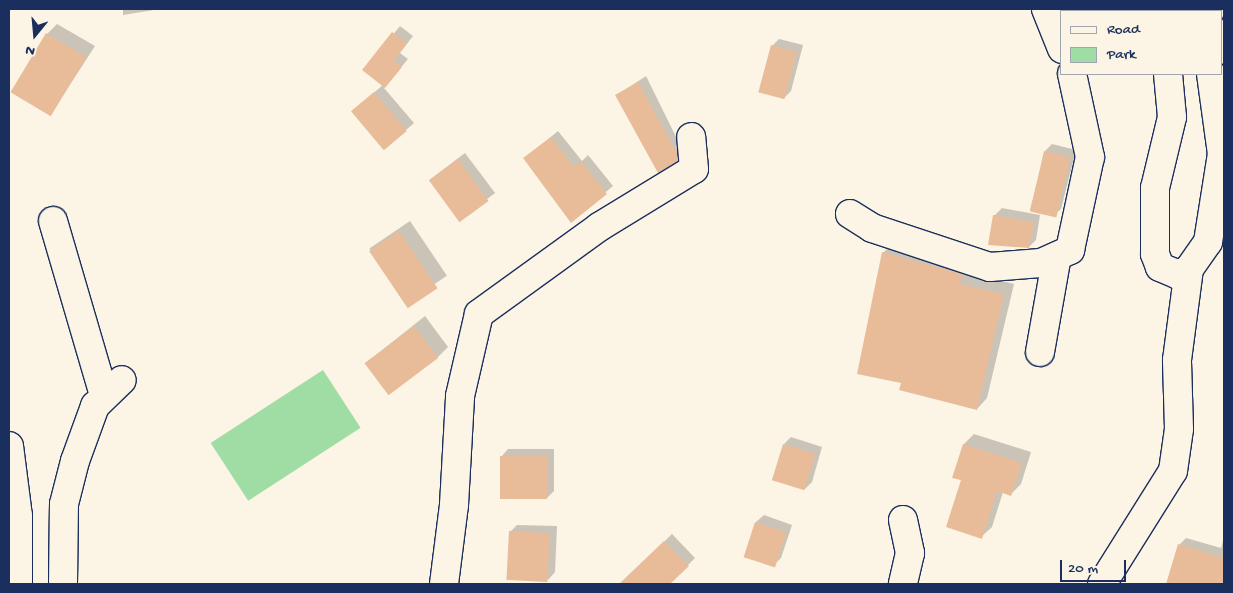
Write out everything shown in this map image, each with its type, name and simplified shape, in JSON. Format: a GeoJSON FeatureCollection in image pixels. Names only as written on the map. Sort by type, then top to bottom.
{"type":"FeatureCollection","features":[{"type":"Feature","properties":{"kind":"street"},"geometry":{"type":"LineString","coordinates":[[1046,9],[1060,44]]}},
{"type":"Feature","properties":{"kind":"street"},"geometry":{"type":"LineString","coordinates":[[850,214],[872,228],[990,267],[1009,269],[1057,256],[1070,250],[1090,157],[1072,75]]}},
{"type":"Feature","properties":{"kind":"street"},"geometry":{"type":"LineString","coordinates":[[1168,75],[1172,118],[1155,188],[1155,254],[1160,267],[1179,275],[1189,269],[1208,242],[1222,154],[1211,75]]}},
{"type":"Feature","properties":{"kind":"street"},"geometry":{"type":"LineString","coordinates":[[444,584],[454,505],[460,396],[479,314],[599,227],[694,169],[690,137]]}},
{"type":"Feature","properties":{"kind":"street"},"geometry":{"type":"LineString","coordinates":[[53,221],[113,387],[95,406],[64,504],[63,584]]}},
{"type":"Feature","properties":{"kind":"street"},"geometry":{"type":"LineString","coordinates":[[1040,352],[1057,256]]}},
{"type":"Feature","properties":{"kind":"street"},"geometry":{"type":"LineString","coordinates":[[1102,584],[1173,471],[1179,429],[1177,360],[1189,269]]}},
{"type":"Feature","properties":{"kind":"street"},"geometry":{"type":"LineString","coordinates":[[9,446],[18,516],[18,584]]}},
{"type":"Feature","properties":{"kind":"street"},"geometry":{"type":"LineString","coordinates":[[903,520],[910,553],[903,584]]}},
{"type":"Feature","properties":{"kind":"green space"},"geometry":{"type":"Polygon","coordinates":[[[323,370],[361,428],[248,501],[211,443],[323,370]]]}},
{"type":"Feature","properties":{"kind":"building"},"geometry":{"type":"Polygon","coordinates":[[[392,32],[407,43],[394,60],[402,67],[385,88],[362,70],[392,32]]]}},
{"type":"Feature","properties":{"kind":"building"},"geometry":{"type":"Polygon","coordinates":[[[46,33],[86,57],[51,116],[10,92],[46,33]]]}},
{"type":"Feature","properties":{"kind":"building"},"geometry":{"type":"Polygon","coordinates":[[[771,45],[797,52],[784,99],[758,92],[771,45]]]}},
{"type":"Feature","properties":{"kind":"building"},"geometry":{"type":"Polygon","coordinates":[[[638,82],[677,153],[678,161],[658,173],[615,95],[638,82]]]}},
{"type":"Feature","properties":{"kind":"building"},"geometry":{"type":"Polygon","coordinates":[[[374,92],[407,131],[384,150],[351,111],[374,92]]]}},
{"type":"Feature","properties":{"kind":"building"},"geometry":{"type":"Polygon","coordinates":[[[551,137],[574,167],[581,161],[607,194],[571,223],[523,158],[551,137]]]}},
{"type":"Feature","properties":{"kind":"building"},"geometry":{"type":"Polygon","coordinates":[[[1044,151],[1070,157],[1056,217],[1030,211],[1044,151]]]}},
{"type":"Feature","properties":{"kind":"building"},"geometry":{"type":"Polygon","coordinates":[[[458,159],[489,201],[459,222],[429,180],[458,159]]]}},
{"type":"Feature","properties":{"kind":"building"},"geometry":{"type":"Polygon","coordinates":[[[993,215],[1034,222],[1029,248],[988,245],[993,215]]]}},
{"type":"Feature","properties":{"kind":"building"},"geometry":{"type":"Polygon","coordinates":[[[399,231],[438,288],[408,308],[369,251],[399,231]]]}},
{"type":"Feature","properties":{"kind":"building"},"geometry":{"type":"Polygon","coordinates":[[[882,252],[962,274],[960,284],[1004,294],[977,410],[899,390],[901,383],[857,374],[882,252]]]}},
{"type":"Feature","properties":{"kind":"building"},"geometry":{"type":"Polygon","coordinates":[[[414,326],[438,358],[389,395],[364,363],[414,326]]]}},
{"type":"Feature","properties":{"kind":"building"},"geometry":{"type":"Polygon","coordinates":[[[783,444],[816,454],[804,490],[772,480],[783,444]]]}},
{"type":"Feature","properties":{"kind":"building"},"geometry":{"type":"Polygon","coordinates":[[[963,444],[1022,463],[1011,496],[997,491],[982,539],[946,527],[961,480],[952,478],[963,444]]]}},
{"type":"Feature","properties":{"kind":"building"},"geometry":{"type":"Polygon","coordinates":[[[500,456],[547,456],[547,499],[500,499],[500,456]]]}},
{"type":"Feature","properties":{"kind":"building"},"geometry":{"type":"Polygon","coordinates":[[[755,522],[786,532],[775,567],[744,557],[755,522]]]}},
{"type":"Feature","properties":{"kind":"building"},"geometry":{"type":"Polygon","coordinates":[[[509,531],[550,533],[547,582],[506,580],[509,531]]]}},
{"type":"Feature","properties":{"kind":"building"},"geometry":{"type":"Polygon","coordinates":[[[664,541],[689,566],[670,584],[619,584],[664,541]]]}},
{"type":"Feature","properties":{"kind":"building"},"geometry":{"type":"Polygon","coordinates":[[[1178,544],[1224,558],[1224,584],[1166,584],[1178,544]]]}}]}
